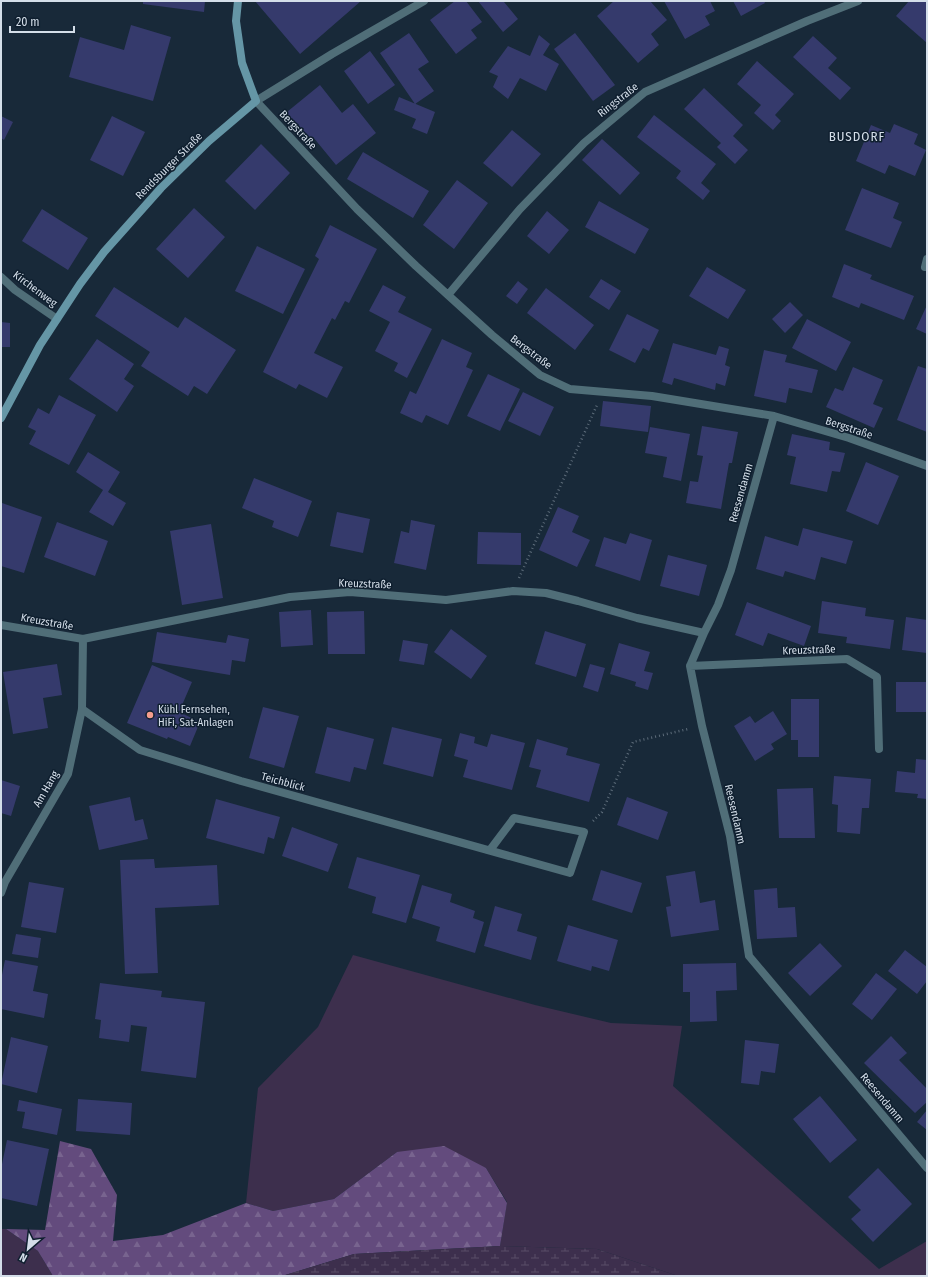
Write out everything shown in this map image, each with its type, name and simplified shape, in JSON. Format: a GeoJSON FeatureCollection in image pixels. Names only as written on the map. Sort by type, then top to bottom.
{"type":"FeatureCollection","features":[{"type":"Feature","properties":{"kind":"street"},"geometry":{"type":"LineString","coordinates":[[238,1],[236,21],[242,63],[256,101]]}},
{"type":"Feature","properties":{"kind":"street","name":"Rendsburger Straße"},"geometry":{"type":"LineString","coordinates":[[1,418],[40,345],[104,252],[138,213],[209,141],[256,101],[332,54],[424,1]]}},
{"type":"Feature","properties":{"kind":"street","name":"Ringstraße"},"geometry":{"type":"LineString","coordinates":[[448,295],[520,208],[584,142],[645,92],[807,21],[858,1]]}},
{"type":"Feature","properties":{"kind":"street","name":"Bergstraße"},"geometry":{"type":"LineString","coordinates":[[256,101],[358,209],[448,295],[492,335],[540,375],[570,389],[652,396],[774,416],[849,438],[927,466]]}},
{"type":"Feature","properties":{"kind":"street","name":"Kirchenweg"},"geometry":{"type":"LineString","coordinates":[[1,277],[14,290],[57,319]]}},
{"type":"Feature","properties":{"kind":"street","name":"Reesendamm"},"geometry":{"type":"LineString","coordinates":[[774,416],[731,570],[718,605],[690,666],[702,726],[730,836],[749,956],[927,1168]]}},
{"type":"Feature","properties":{"kind":"street","name":"Kreuzstraße"},"geometry":{"type":"LineString","coordinates":[[1,625],[83,639],[290,598],[350,592],[446,600],[513,591],[546,594],[578,601],[637,618],[704,633]]}},
{"type":"Feature","properties":{"kind":"street","name":"Am Hang"},"geometry":{"type":"LineString","coordinates":[[1,893],[5,882],[68,774],[82,709],[83,639]]}},
{"type":"Feature","properties":{"kind":"street","name":"Kreuzstraße"},"geometry":{"type":"LineString","coordinates":[[690,666],[847,659],[876,677],[879,749]]}},
{"type":"Feature","properties":{"kind":"street","name":"Teichblick"},"geometry":{"type":"LineString","coordinates":[[82,709],[140,750],[241,782],[570,873],[584,832]]}},
{"type":"Feature","properties":{"kind":"street"},"geometry":{"type":"LineString","coordinates":[[490,850],[514,818],[584,832]]}},
{"type":"Feature","properties":{"kind":"path"},"geometry":{"type":"LineString","coordinates":[[513,591],[603,392]]}},
{"type":"Feature","properties":{"kind":"path"},"geometry":{"type":"LineString","coordinates":[[584,832],[602,812],[633,742],[702,726]]}},
{"type":"Feature","properties":{"kind":"green space"},"geometry":{"type":"Polygon","coordinates":[[[353,955],[535,1005],[611,1023],[682,1026],[673,1086],[879,1269],[927,1241],[927,1276],[678,1276],[597,1249],[500,1246],[507,1202],[486,1168],[397,1152],[334,1199],[273,1211],[246,1203],[258,1088],[318,1027],[353,955]]]}},
{"type":"Feature","properties":{"kind":"green space"},"geometry":{"type":"Polygon","coordinates":[[[60,1141],[91,1149],[117,1195],[113,1241],[163,1235],[246,1203],[273,1211],[334,1199],[397,1152],[444,1146],[486,1168],[507,1203],[500,1246],[354,1254],[282,1276],[53,1276],[38,1251],[6,1229],[45,1230],[60,1141]]]}},
{"type":"Feature","properties":{"kind":"green space"},"geometry":{"type":"Polygon","coordinates":[[[1,1229],[6,1229],[38,1251],[53,1276],[1,1276],[1,1229]]]}},
{"type":"Feature","properties":{"kind":"green space"},"geometry":{"type":"Polygon","coordinates":[[[500,1246],[597,1249],[678,1276],[282,1276],[354,1254],[500,1246]]]}},
{"type":"Feature","properties":{"kind":"building"},"geometry":{"type":"Polygon","coordinates":[[[143,1],[205,1],[204,12],[143,4],[143,1]]]}},
{"type":"Feature","properties":{"kind":"building"},"geometry":{"type":"Polygon","coordinates":[[[255,1],[361,1],[300,54],[255,1]]]}},
{"type":"Feature","properties":{"kind":"building"},"geometry":{"type":"Polygon","coordinates":[[[455,1],[466,1],[482,22],[471,30],[477,38],[456,54],[430,20],[455,1]]]}},
{"type":"Feature","properties":{"kind":"building"},"geometry":{"type":"Polygon","coordinates":[[[478,1],[506,1],[504,2],[518,19],[503,32],[478,1]]]}},
{"type":"Feature","properties":{"kind":"building"},"geometry":{"type":"Polygon","coordinates":[[[614,1],[650,1],[667,20],[651,34],[659,45],[638,63],[597,16],[614,1]]]}},
{"type":"Feature","properties":{"kind":"building"},"geometry":{"type":"Polygon","coordinates":[[[664,1],[710,1],[715,11],[705,16],[710,25],[685,39],[664,1]]]}},
{"type":"Feature","properties":{"kind":"building"},"geometry":{"type":"Polygon","coordinates":[[[733,1],[764,1],[765,3],[741,16],[733,1]]]}},
{"type":"Feature","properties":{"kind":"building"},"geometry":{"type":"Polygon","coordinates":[[[909,1],[927,1],[927,43],[896,16],[909,1]]]}},
{"type":"Feature","properties":{"kind":"building"},"geometry":{"type":"Polygon","coordinates":[[[131,25],[171,37],[153,101],[69,77],[80,37],[124,50],[131,25]]]}},
{"type":"Feature","properties":{"kind":"building"},"geometry":{"type":"Polygon","coordinates":[[[409,33],[429,62],[418,69],[434,91],[415,104],[380,53],[409,33]]]}},
{"type":"Feature","properties":{"kind":"building"},"geometry":{"type":"Polygon","coordinates":[[[575,33],[615,85],[593,101],[554,49],[575,33]]]}},
{"type":"Feature","properties":{"kind":"building"},"geometry":{"type":"Polygon","coordinates":[[[539,35],[550,44],[543,55],[559,64],[546,91],[520,78],[508,99],[493,87],[498,76],[489,72],[508,46],[530,56],[539,35]]]}},
{"type":"Feature","properties":{"kind":"building"},"geometry":{"type":"Polygon","coordinates":[[[813,36],[837,58],[828,68],[851,88],[840,100],[793,57],[813,36]]]}},
{"type":"Feature","properties":{"kind":"building"},"geometry":{"type":"Polygon","coordinates":[[[370,51],[395,85],[368,104],[344,71],[370,51]]]}},
{"type":"Feature","properties":{"kind":"building"},"geometry":{"type":"Polygon","coordinates":[[[757,61],[794,94],[775,115],[781,121],[773,130],[754,113],[761,105],[737,84],[757,61]]]}},
{"type":"Feature","properties":{"kind":"building"},"geometry":{"type":"Polygon","coordinates":[[[320,85],[342,113],[353,104],[376,133],[336,165],[313,137],[305,143],[282,116],[320,85]]]}},
{"type":"Feature","properties":{"kind":"building"},"geometry":{"type":"Polygon","coordinates":[[[704,88],[743,125],[733,136],[748,150],[735,164],[717,147],[721,143],[684,109],[704,88]]]}},
{"type":"Feature","properties":{"kind":"building"},"geometry":{"type":"Polygon","coordinates":[[[399,97],[435,112],[427,134],[412,128],[416,119],[394,110],[399,97]]]}},
{"type":"Feature","properties":{"kind":"building"},"geometry":{"type":"Polygon","coordinates":[[[654,115],[716,164],[701,183],[710,191],[703,200],[676,178],[681,171],[637,137],[654,115]]]}},
{"type":"Feature","properties":{"kind":"building"},"geometry":{"type":"Polygon","coordinates":[[[1,116],[13,122],[4,140],[1,138],[1,116]]]}},
{"type":"Feature","properties":{"kind":"building"},"geometry":{"type":"Polygon","coordinates":[[[112,116],[145,132],[123,176],[90,160],[112,116]]]}},
{"type":"Feature","properties":{"kind":"building"},"geometry":{"type":"Polygon","coordinates":[[[894,124],[918,134],[914,144],[926,150],[915,176],[889,165],[885,174],[856,161],[871,125],[890,133],[894,124]]]}},
{"type":"Feature","properties":{"kind":"building"},"geometry":{"type":"Polygon","coordinates":[[[512,130],[541,154],[512,187],[483,163],[512,130]]]}},
{"type":"Feature","properties":{"kind":"building"},"geometry":{"type":"Polygon","coordinates":[[[602,139],[640,173],[620,195],[582,160],[602,139]]]}},
{"type":"Feature","properties":{"kind":"building"},"geometry":{"type":"Polygon","coordinates":[[[261,144],[290,173],[255,210],[225,181],[261,144]]]}},
{"type":"Feature","properties":{"kind":"building"},"geometry":{"type":"Polygon","coordinates":[[[363,152],[429,191],[413,218],[347,179],[363,152]]]}},
{"type":"Feature","properties":{"kind":"building"},"geometry":{"type":"Polygon","coordinates":[[[457,180],[488,203],[454,249],[423,225],[457,180]]]}},
{"type":"Feature","properties":{"kind":"building"},"geometry":{"type":"Polygon","coordinates":[[[862,188],[899,203],[893,218],[902,222],[891,248],[845,230],[862,188]]]}},
{"type":"Feature","properties":{"kind":"building"},"geometry":{"type":"Polygon","coordinates":[[[599,201],[649,229],[635,254],[585,227],[599,201]]]}},
{"type":"Feature","properties":{"kind":"building"},"geometry":{"type":"Polygon","coordinates":[[[194,208],[225,237],[188,278],[156,249],[194,208]]]}},
{"type":"Feature","properties":{"kind":"building"},"geometry":{"type":"Polygon","coordinates":[[[42,209],[88,238],[68,270],[22,241],[42,209]]]}},
{"type":"Feature","properties":{"kind":"building"},"geometry":{"type":"Polygon","coordinates":[[[547,211],[569,230],[549,254],[527,236],[547,211]]]}},
{"type":"Feature","properties":{"kind":"building"},"geometry":{"type":"Polygon","coordinates":[[[330,225],[377,249],[349,303],[345,301],[335,320],[332,318],[314,353],[343,367],[327,398],[299,384],[296,389],[263,372],[319,259],[315,256],[330,225]]]}},
{"type":"Feature","properties":{"kind":"building"},"geometry":{"type":"Polygon","coordinates":[[[257,246],[305,269],[283,314],[235,291],[257,246]]]}},
{"type":"Feature","properties":{"kind":"building"},"geometry":{"type":"Polygon","coordinates":[[[844,264],[872,275],[870,279],[914,296],[904,320],[861,303],[859,308],[832,297],[844,264]]]}},
{"type":"Feature","properties":{"kind":"building"},"geometry":{"type":"Polygon","coordinates":[[[707,267],[746,290],[728,319],[689,296],[707,267]]]}},
{"type":"Feature","properties":{"kind":"building"},"geometry":{"type":"Polygon","coordinates":[[[601,279],[621,291],[609,310],[589,297],[601,279]]]}},
{"type":"Feature","properties":{"kind":"building"},"geometry":{"type":"Polygon","coordinates":[[[518,281],[528,289],[517,304],[506,296],[518,281]]]}},
{"type":"Feature","properties":{"kind":"building"},"geometry":{"type":"Polygon","coordinates":[[[383,285],[406,297],[398,312],[432,329],[407,378],[394,371],[398,363],[375,351],[390,322],[369,311],[383,285]]]}},
{"type":"Feature","properties":{"kind":"building"},"geometry":{"type":"Polygon","coordinates":[[[114,287],[178,328],[185,317],[236,350],[207,394],[194,386],[188,396],[141,366],[150,352],[95,316],[114,287]]]}},
{"type":"Feature","properties":{"kind":"building"},"geometry":{"type":"Polygon","coordinates":[[[546,288],[594,325],[575,350],[527,313],[546,288]]]}},
{"type":"Feature","properties":{"kind":"building"},"geometry":{"type":"Polygon","coordinates":[[[790,302],[803,315],[785,333],[772,319],[790,302]]]}},
{"type":"Feature","properties":{"kind":"building"},"geometry":{"type":"Polygon","coordinates":[[[927,305],[927,334],[916,329],[927,305]]]}},
{"type":"Feature","properties":{"kind":"building"},"geometry":{"type":"Polygon","coordinates":[[[627,314],[659,330],[649,351],[643,348],[635,363],[609,350],[627,314]]]}},
{"type":"Feature","properties":{"kind":"building"},"geometry":{"type":"Polygon","coordinates":[[[807,319],[851,342],[836,371],[792,348],[807,319]]]}},
{"type":"Feature","properties":{"kind":"building"},"geometry":{"type":"Polygon","coordinates":[[[1,322],[10,323],[10,347],[1,347],[1,322]]]}},
{"type":"Feature","properties":{"kind":"building"},"geometry":{"type":"Polygon","coordinates":[[[97,339],[134,364],[124,379],[134,386],[117,412],[69,379],[97,339]]]}},
{"type":"Feature","properties":{"kind":"building"},"geometry":{"type":"Polygon","coordinates":[[[442,339],[472,353],[466,367],[473,370],[448,425],[426,415],[422,423],[400,413],[410,391],[416,394],[442,339]]]}},
{"type":"Feature","properties":{"kind":"building"},"geometry":{"type":"Polygon","coordinates":[[[673,343],[716,355],[719,346],[729,349],[725,365],[730,367],[725,386],[716,383],[715,390],[674,378],[672,385],[662,382],[673,343]]]}},
{"type":"Feature","properties":{"kind":"building"},"geometry":{"type":"Polygon","coordinates":[[[764,350],[787,355],[785,362],[818,370],[812,393],[789,388],[786,403],[754,396],[764,350]]]}},
{"type":"Feature","properties":{"kind":"building"},"geometry":{"type":"Polygon","coordinates":[[[918,366],[927,369],[927,432],[897,420],[918,366]]]}},
{"type":"Feature","properties":{"kind":"building"},"geometry":{"type":"Polygon","coordinates":[[[853,367],[883,380],[873,404],[883,408],[874,428],[826,407],[835,388],[843,391],[853,367]]]}},
{"type":"Feature","properties":{"kind":"building"},"geometry":{"type":"Polygon","coordinates":[[[488,374],[520,389],[500,431],[467,416],[488,374]]]}},
{"type":"Feature","properties":{"kind":"building"},"geometry":{"type":"Polygon","coordinates":[[[523,392],[554,407],[540,436],[508,421],[523,392]]]}},
{"type":"Feature","properties":{"kind":"building"},"geometry":{"type":"Polygon","coordinates":[[[59,395],[96,415],[69,465],[29,444],[36,431],[28,427],[38,408],[49,414],[59,395]]]}},
{"type":"Feature","properties":{"kind":"building"},"geometry":{"type":"Polygon","coordinates":[[[603,401],[651,406],[648,432],[600,426],[603,401]]]}},
{"type":"Feature","properties":{"kind":"building"},"geometry":{"type":"Polygon","coordinates":[[[702,426],[738,432],[732,463],[729,463],[721,509],[686,503],[690,481],[698,482],[703,456],[697,455],[702,426]]]}},
{"type":"Feature","properties":{"kind":"building"},"geometry":{"type":"Polygon","coordinates":[[[650,427],[690,434],[681,481],[663,477],[667,457],[645,453],[650,427]]]}},
{"type":"Feature","properties":{"kind":"building"},"geometry":{"type":"Polygon","coordinates":[[[792,434],[830,442],[829,450],[845,453],[840,472],[832,471],[827,492],[790,484],[796,457],[787,455],[792,434]]]}},
{"type":"Feature","properties":{"kind":"building"},"geometry":{"type":"Polygon","coordinates":[[[88,452],[120,472],[108,492],[126,503],[113,526],[89,512],[103,490],[76,472],[88,452]]]}},
{"type":"Feature","properties":{"kind":"building"},"geometry":{"type":"Polygon","coordinates":[[[866,462],[899,476],[878,525],[846,511],[866,462]]]}},
{"type":"Feature","properties":{"kind":"building"},"geometry":{"type":"Polygon","coordinates":[[[254,478],[312,501],[298,537],[272,527],[274,521],[242,508],[254,478]]]}},
{"type":"Feature","properties":{"kind":"building"},"geometry":{"type":"Polygon","coordinates":[[[2,503],[42,517],[24,573],[1,566],[2,503]]]}},
{"type":"Feature","properties":{"kind":"building"},"geometry":{"type":"Polygon","coordinates":[[[558,507],[579,516],[572,532],[590,540],[577,567],[539,550],[558,507]]]}},
{"type":"Feature","properties":{"kind":"building"},"geometry":{"type":"Polygon","coordinates":[[[337,512],[370,519],[363,553],[330,546],[337,512]]]}},
{"type":"Feature","properties":{"kind":"building"},"geometry":{"type":"Polygon","coordinates":[[[411,520],[435,525],[426,570],[394,563],[401,531],[409,533],[411,520]]]}},
{"type":"Feature","properties":{"kind":"building"},"geometry":{"type":"Polygon","coordinates":[[[57,522],[108,541],[95,576],[44,557],[57,522]]]}},
{"type":"Feature","properties":{"kind":"building"},"geometry":{"type":"Polygon","coordinates":[[[211,524],[223,598],[182,605],[170,531],[211,524]]]}},
{"type":"Feature","properties":{"kind":"building"},"geometry":{"type":"Polygon","coordinates":[[[803,528],[853,541],[846,564],[821,557],[815,580],[785,571],[783,577],[756,569],[765,536],[798,546],[803,528]]]}},
{"type":"Feature","properties":{"kind":"building"},"geometry":{"type":"Polygon","coordinates":[[[478,532],[521,533],[521,565],[477,564],[478,532]]]}},
{"type":"Feature","properties":{"kind":"building"},"geometry":{"type":"Polygon","coordinates":[[[630,533],[652,540],[640,581],[595,566],[604,537],[626,544],[630,533]]]}},
{"type":"Feature","properties":{"kind":"building"},"geometry":{"type":"Polygon","coordinates":[[[668,555],[707,565],[699,596],[660,586],[668,555]]]}},
{"type":"Feature","properties":{"kind":"building"},"geometry":{"type":"Polygon","coordinates":[[[822,601],[866,608],[865,616],[894,620],[890,649],[846,643],[847,637],[818,633],[822,601]]]}},
{"type":"Feature","properties":{"kind":"building"},"geometry":{"type":"Polygon","coordinates":[[[747,602],[811,626],[804,646],[768,633],[763,646],[735,635],[747,602]]]}},
{"type":"Feature","properties":{"kind":"building"},"geometry":{"type":"Polygon","coordinates":[[[311,610],[313,645],[281,647],[279,612],[311,610]]]}},
{"type":"Feature","properties":{"kind":"building"},"geometry":{"type":"Polygon","coordinates":[[[364,611],[365,654],[328,654],[327,612],[364,611]]]}},
{"type":"Feature","properties":{"kind":"building"},"geometry":{"type":"Polygon","coordinates":[[[906,617],[927,620],[927,653],[902,650],[906,617]]]}},
{"type":"Feature","properties":{"kind":"building"},"geometry":{"type":"Polygon","coordinates":[[[451,629],[487,656],[471,679],[434,652],[451,629]]]}},
{"type":"Feature","properties":{"kind":"building"},"geometry":{"type":"Polygon","coordinates":[[[545,631],[586,644],[576,677],[535,664],[545,631]]]}},
{"type":"Feature","properties":{"kind":"building"},"geometry":{"type":"Polygon","coordinates":[[[157,632],[226,643],[228,635],[249,639],[245,662],[232,660],[230,675],[152,662],[157,632]]]}},
{"type":"Feature","properties":{"kind":"building"},"geometry":{"type":"Polygon","coordinates":[[[403,640],[428,644],[424,665],[399,661],[403,640]]]}},
{"type":"Feature","properties":{"kind":"building"},"geometry":{"type":"Polygon","coordinates":[[[619,643],[650,652],[644,671],[653,673],[648,690],[635,686],[636,682],[610,674],[619,643]]]}},
{"type":"Feature","properties":{"kind":"building"},"geometry":{"type":"Polygon","coordinates":[[[57,664],[62,695],[43,698],[48,728],[13,734],[3,672],[57,664]]]}},
{"type":"Feature","properties":{"kind":"building"},"geometry":{"type":"Polygon","coordinates":[[[590,664],[605,668],[598,692],[583,687],[590,664]]]}},
{"type":"Feature","properties":{"kind":"building"},"geometry":{"type":"Polygon","coordinates":[[[152,665],[192,682],[179,712],[200,722],[190,746],[168,737],[167,739],[127,723],[152,665]]]}},
{"type":"Feature","properties":{"kind":"building"},"geometry":{"type":"Polygon","coordinates":[[[896,682],[927,682],[927,712],[896,712],[896,682]]]}},
{"type":"Feature","properties":{"kind":"building"},"geometry":{"type":"Polygon","coordinates":[[[791,699],[819,699],[819,757],[798,757],[798,740],[791,740],[791,699]]]}},
{"type":"Feature","properties":{"kind":"building"},"geometry":{"type":"Polygon","coordinates":[[[263,707],[299,716],[284,768],[249,758],[263,707]]]}},
{"type":"Feature","properties":{"kind":"building"},"geometry":{"type":"Polygon","coordinates":[[[773,711],[787,734],[771,744],[774,749],[755,761],[734,726],[750,716],[755,723],[773,711]]]}},
{"type":"Feature","properties":{"kind":"building"},"geometry":{"type":"Polygon","coordinates":[[[327,727],[374,739],[366,770],[354,767],[350,782],[315,773],[327,727]]]}},
{"type":"Feature","properties":{"kind":"building"},"geometry":{"type":"Polygon","coordinates":[[[392,727],[442,739],[433,777],[383,764],[392,727]]]}},
{"type":"Feature","properties":{"kind":"building"},"geometry":{"type":"Polygon","coordinates":[[[460,733],[475,737],[474,743],[487,747],[491,734],[525,743],[512,790],[463,777],[468,760],[454,756],[460,733]]]}},
{"type":"Feature","properties":{"kind":"building"},"geometry":{"type":"Polygon","coordinates":[[[537,739],[568,748],[566,755],[600,764],[589,802],[536,787],[541,770],[529,767],[537,739]]]}},
{"type":"Feature","properties":{"kind":"building"},"geometry":{"type":"Polygon","coordinates":[[[916,759],[927,760],[927,799],[917,798],[918,794],[895,792],[897,771],[915,773],[916,759]]]}},
{"type":"Feature","properties":{"kind":"building"},"geometry":{"type":"Polygon","coordinates":[[[834,776],[871,779],[869,808],[862,808],[860,834],[837,832],[838,805],[832,804],[834,776]]]}},
{"type":"Feature","properties":{"kind":"building"},"geometry":{"type":"Polygon","coordinates":[[[1,780],[20,786],[11,816],[1,813],[1,780]]]}},
{"type":"Feature","properties":{"kind":"building"},"geometry":{"type":"Polygon","coordinates":[[[813,788],[815,838],[779,838],[777,789],[813,788]]]}},
{"type":"Feature","properties":{"kind":"building"},"geometry":{"type":"Polygon","coordinates":[[[130,797],[135,821],[143,819],[148,839],[99,850],[89,806],[130,797]]]}},
{"type":"Feature","properties":{"kind":"building"},"geometry":{"type":"Polygon","coordinates":[[[627,797],[668,812],[658,840],[617,825],[627,797]]]}},
{"type":"Feature","properties":{"kind":"building"},"geometry":{"type":"Polygon","coordinates":[[[216,799],[280,817],[274,839],[268,837],[264,854],[206,838],[216,799]]]}},
{"type":"Feature","properties":{"kind":"building"},"geometry":{"type":"Polygon","coordinates":[[[292,827],[338,844],[328,872],[282,856],[292,827]]]}},
{"type":"Feature","properties":{"kind":"building"},"geometry":{"type":"Polygon","coordinates":[[[357,857],[420,875],[406,923],[372,913],[376,897],[348,888],[357,857]]]}},
{"type":"Feature","properties":{"kind":"building"},"geometry":{"type":"Polygon","coordinates":[[[154,859],[155,868],[217,865],[219,905],[155,908],[158,973],[125,974],[120,860],[154,859]]]}},
{"type":"Feature","properties":{"kind":"building"},"geometry":{"type":"Polygon","coordinates":[[[601,870],[642,883],[632,913],[592,900],[601,870]]]}},
{"type":"Feature","properties":{"kind":"building"},"geometry":{"type":"Polygon","coordinates":[[[695,871],[700,903],[715,900],[719,930],[671,937],[666,907],[671,906],[666,876],[695,871]]]}},
{"type":"Feature","properties":{"kind":"building"},"geometry":{"type":"Polygon","coordinates":[[[29,882],[64,888],[56,933],[21,927],[29,882]]]}},
{"type":"Feature","properties":{"kind":"building"},"geometry":{"type":"Polygon","coordinates":[[[422,885],[452,894],[450,902],[475,911],[473,918],[484,922],[475,953],[436,941],[440,927],[412,918],[422,885]]]}},
{"type":"Feature","properties":{"kind":"building"},"geometry":{"type":"Polygon","coordinates":[[[777,888],[778,908],[795,907],[797,937],[757,939],[754,890],[777,888]]]}},
{"type":"Feature","properties":{"kind":"building"},"geometry":{"type":"Polygon","coordinates":[[[495,906],[522,914],[517,931],[537,937],[531,960],[484,946],[495,906]]]}},
{"type":"Feature","properties":{"kind":"building"},"geometry":{"type":"Polygon","coordinates":[[[568,925],[618,940],[609,971],[592,966],[591,971],[557,961],[568,925]]]}},
{"type":"Feature","properties":{"kind":"building"},"geometry":{"type":"Polygon","coordinates":[[[16,934],[41,938],[38,958],[12,954],[16,934]]]}},
{"type":"Feature","properties":{"kind":"building"},"geometry":{"type":"Polygon","coordinates":[[[820,943],[842,966],[810,996],[788,973],[820,943]]]}},
{"type":"Feature","properties":{"kind":"building"},"geometry":{"type":"Polygon","coordinates":[[[905,950],[927,967],[927,981],[917,994],[888,971],[905,950]]]}},
{"type":"Feature","properties":{"kind":"building"},"geometry":{"type":"Polygon","coordinates":[[[5,960],[38,966],[33,991],[48,994],[44,1018],[1,1009],[1,980],[5,960]]]}},
{"type":"Feature","properties":{"kind":"building"},"geometry":{"type":"Polygon","coordinates":[[[736,963],[737,990],[716,991],[717,1021],[690,1022],[690,992],[683,992],[683,964],[736,963]]]}},
{"type":"Feature","properties":{"kind":"building"},"geometry":{"type":"Polygon","coordinates":[[[876,973],[897,989],[872,1020],[852,1004],[876,973]]]}},
{"type":"Feature","properties":{"kind":"building"},"geometry":{"type":"Polygon","coordinates":[[[100,983],[162,991],[161,997],[205,1002],[196,1078],[141,1071],[147,1027],[131,1025],[129,1042],[99,1038],[101,1020],[95,1019],[100,983]]]}},
{"type":"Feature","properties":{"kind":"building"},"geometry":{"type":"Polygon","coordinates":[[[891,1036],[907,1053],[899,1060],[927,1089],[927,1102],[915,1113],[864,1063],[891,1036]]]}},
{"type":"Feature","properties":{"kind":"building"},"geometry":{"type":"Polygon","coordinates":[[[11,1037],[48,1046],[37,1093],[1,1084],[11,1037]]]}},
{"type":"Feature","properties":{"kind":"building"},"geometry":{"type":"Polygon","coordinates":[[[745,1040],[779,1044],[775,1073],[761,1071],[759,1085],[741,1083],[745,1040]]]}},
{"type":"Feature","properties":{"kind":"building"},"geometry":{"type":"Polygon","coordinates":[[[820,1096],[857,1140],[830,1163],[793,1119],[820,1096]]]}},
{"type":"Feature","properties":{"kind":"building"},"geometry":{"type":"Polygon","coordinates":[[[78,1099],[132,1103],[130,1135],[76,1131],[78,1099]]]}},
{"type":"Feature","properties":{"kind":"building"},"geometry":{"type":"Polygon","coordinates":[[[19,1100],[62,1109],[57,1135],[22,1128],[25,1112],[17,1111],[19,1100]]]}},
{"type":"Feature","properties":{"kind":"building"},"geometry":{"type":"Polygon","coordinates":[[[927,1110],[927,1130],[917,1122],[927,1110]]]}},
{"type":"Feature","properties":{"kind":"building"},"geometry":{"type":"Polygon","coordinates":[[[7,1140],[49,1149],[37,1206],[1,1198],[1,1169],[7,1140]]]}},
{"type":"Feature","properties":{"kind":"building"},"geometry":{"type":"Polygon","coordinates":[[[878,1168],[912,1204],[873,1242],[851,1219],[861,1210],[848,1197],[878,1168]]]}},
{"type":"Feature","properties":{"kind":"place","name":"Kühl Fernsehen, HiFi, Sat-Anlagen"},"geometry":{"type":"Point","coordinates":[150,715]}},
{"type":"Feature","properties":{"kind":"district","name":"BUSDORF"},"geometry":{"type":"Point","coordinates":[857,136]}}]}
